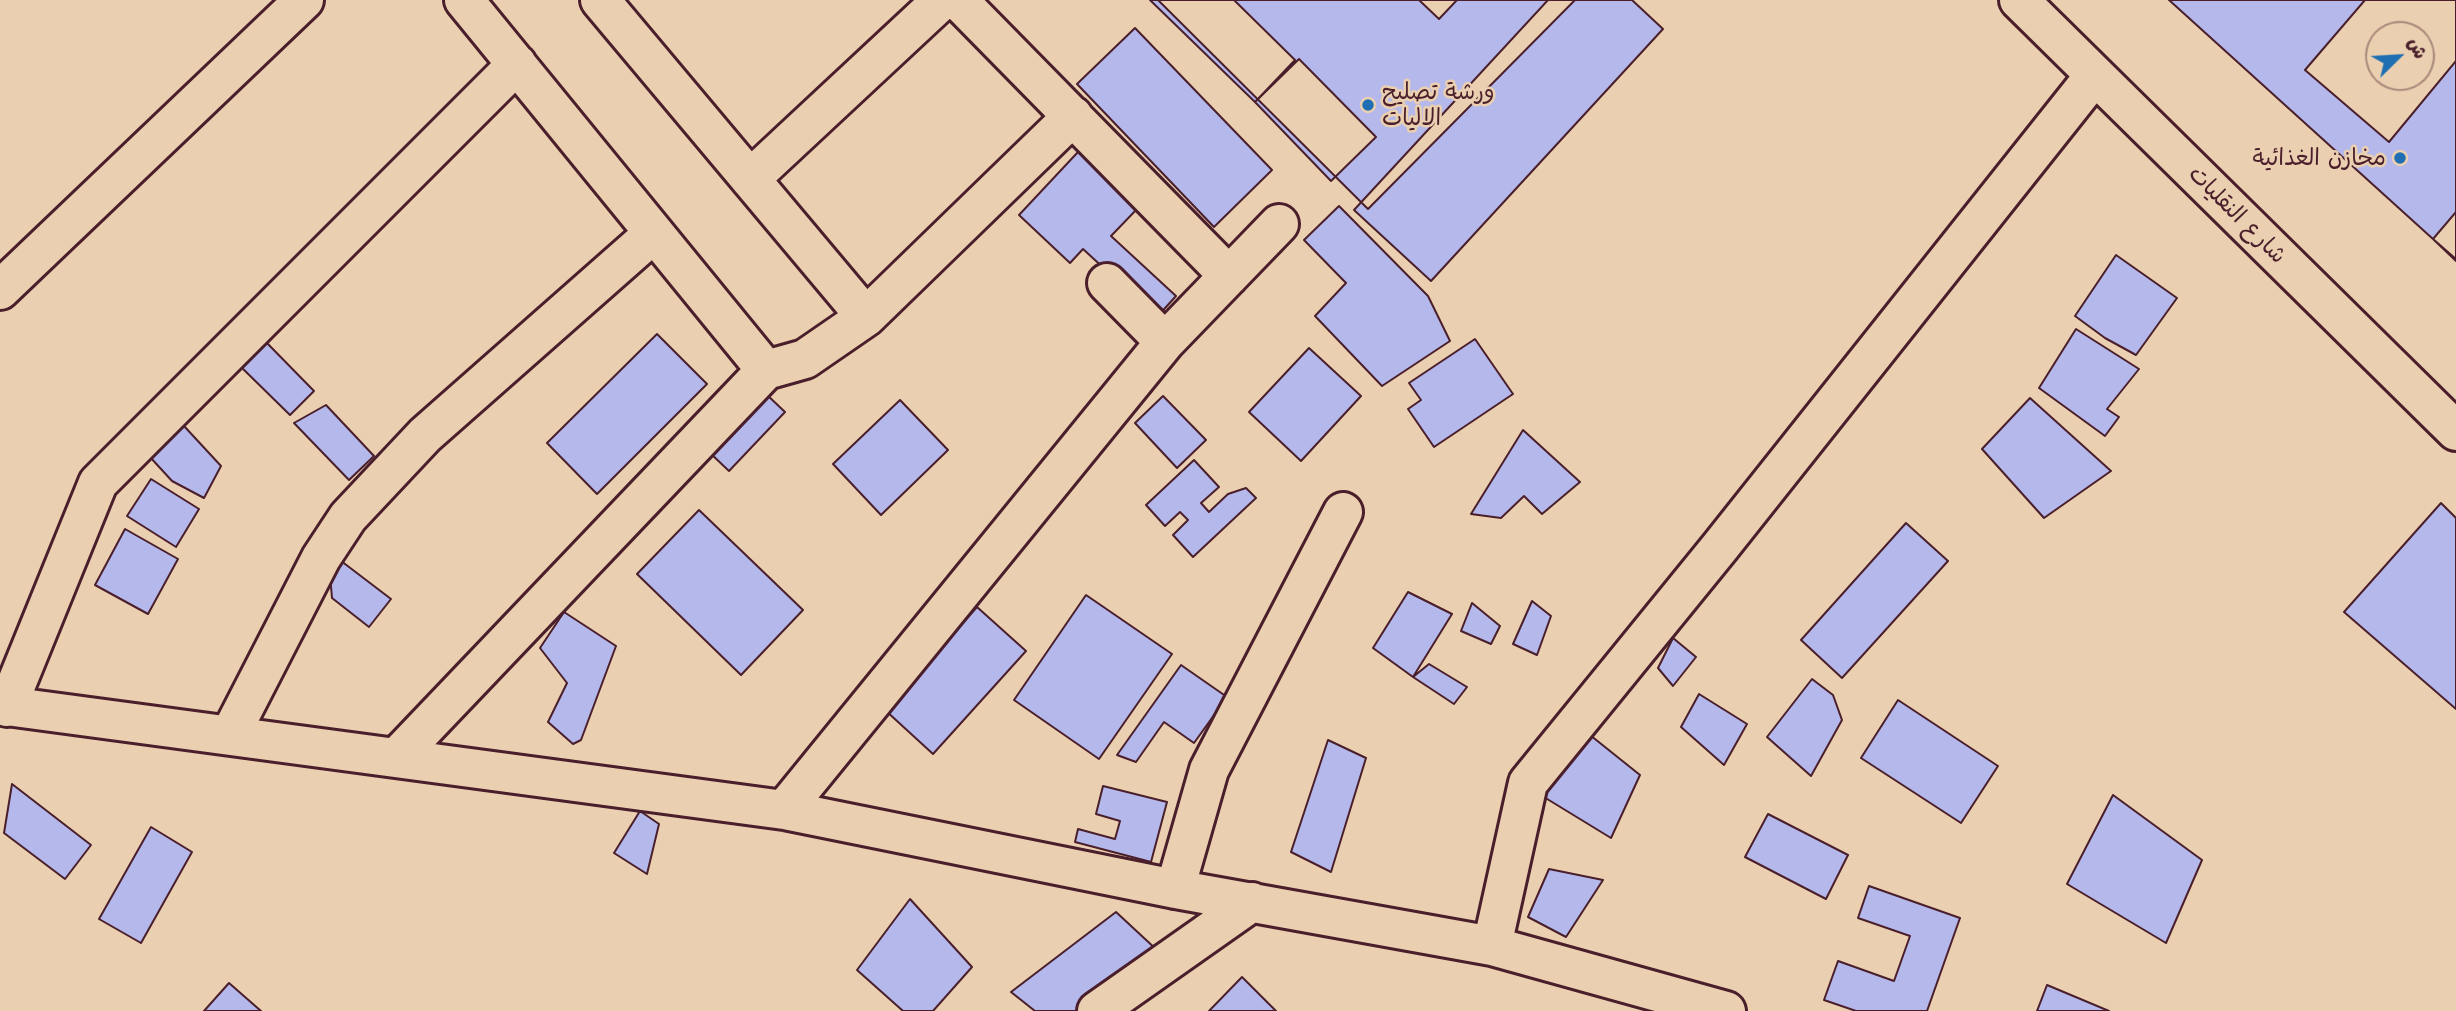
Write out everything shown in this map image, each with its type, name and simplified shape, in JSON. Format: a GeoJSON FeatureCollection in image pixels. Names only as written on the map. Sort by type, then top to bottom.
{"type":"FeatureCollection","features":[{"type":"Feature","properties":{"kind":"street"},"geometry":{"type":"LineString","coordinates":[[0,290],[304,0]]}},
{"type":"Feature","properties":{"kind":"street"},"geometry":{"type":"LineString","coordinates":[[464,0],[766,370]]}},
{"type":"Feature","properties":{"kind":"street"},"geometry":{"type":"LineString","coordinates":[[600,0],[866,317]]}},
{"type":"Feature","properties":{"kind":"street"},"geometry":{"type":"LineString","coordinates":[[750,179],[942,0]]}},
{"type":"Feature","properties":{"kind":"street"},"geometry":{"type":"LineString","coordinates":[[958,0],[1229,276]]}},
{"type":"Feature","properties":{"kind":"street","name":"شارع النقليات"},"geometry":{"type":"LineString","coordinates":[[2018,0],[2456,431]]}},
{"type":"Feature","properties":{"kind":"street"},"geometry":{"type":"LineString","coordinates":[[517,64],[98,483],[3,706],[784,810],[1175,889],[1492,946],[1726,1011]]}},
{"type":"Feature","properties":{"kind":"street"},"geometry":{"type":"LineString","coordinates":[[1492,946],[1528,783],[1729,536],[2095,75]]}},
{"type":"Feature","properties":{"kind":"street"},"geometry":{"type":"LineString","coordinates":[[397,757],[766,370],[805,359],[866,317],[1073,116]]}},
{"type":"Feature","properties":{"kind":"street"},"geometry":{"type":"LineString","coordinates":[[784,810],[1165,342],[1279,224]]}},
{"type":"Feature","properties":{"kind":"street"},"geometry":{"type":"LineString","coordinates":[[230,735],[321,558],[348,517],[425,435],[654,233]]}},
{"type":"Feature","properties":{"kind":"street"},"geometry":{"type":"LineString","coordinates":[[1107,283],[1165,342]]}},
{"type":"Feature","properties":{"kind":"street"},"geometry":{"type":"LineString","coordinates":[[1175,889],[1209,770],[1342,512]]}},
{"type":"Feature","properties":{"kind":"street"},"geometry":{"type":"LineString","coordinates":[[1097,1011],[1252,902]]}},
{"type":"Feature","properties":{"kind":"building"},"geometry":{"type":"Polygon","coordinates":[[[1150,0],[1234,0],[1295,60],[1255,102],[1150,0]]]}},
{"type":"Feature","properties":{"kind":"building","name":"ورشة تصليح الاليات"},"geometry":{"type":"Polygon","coordinates":[[[1158,0],[1575,0],[1368,209],[1158,0]]]}},
{"type":"Feature","properties":{"kind":"building"},"geometry":{"type":"Polygon","coordinates":[[[1419,0],[1457,0],[1439,19],[1419,0]]]}},
{"type":"Feature","properties":{"kind":"building"},"geometry":{"type":"Polygon","coordinates":[[[1548,0],[1632,0],[1663,29],[1431,281],[1354,210],[1548,0]]]}},
{"type":"Feature","properties":{"kind":"building","name":"مخازن الغذائية"},"geometry":{"type":"Polygon","coordinates":[[[2169,0],[2456,0],[2456,261],[2433,239],[2169,0]]]}},
{"type":"Feature","properties":{"kind":"building"},"geometry":{"type":"Polygon","coordinates":[[[2365,0],[2456,0],[2456,61],[2435,86],[2435,21],[2365,21],[2365,91],[2431,91],[2389,142],[2305,70],[2365,0]]]}},
{"type":"Feature","properties":{"kind":"building"},"geometry":{"type":"Polygon","coordinates":[[[1135,28],[1272,170],[1214,227],[1077,84],[1135,28]]]}},
{"type":"Feature","properties":{"kind":"building"},"geometry":{"type":"Polygon","coordinates":[[[1299,59],[1376,137],[1331,181],[1255,102],[1299,59]]]}},
{"type":"Feature","properties":{"kind":"building"},"geometry":{"type":"Polygon","coordinates":[[[1078,152],[1138,208],[1111,236],[1176,296],[1157,317],[1083,249],[1070,263],[1019,215],[1078,152]]]}},
{"type":"Feature","properties":{"kind":"building"},"geometry":{"type":"Polygon","coordinates":[[[1339,206],[1428,296],[1450,341],[1382,386],[1315,316],[1346,283],[1304,240],[1339,206]]]}},
{"type":"Feature","properties":{"kind":"building"},"geometry":{"type":"Polygon","coordinates":[[[2456,212],[2456,259],[2433,239],[2456,212]]]}},
{"type":"Feature","properties":{"kind":"building"},"geometry":{"type":"Polygon","coordinates":[[[2116,255],[2177,298],[2136,355],[2105,338],[2075,316],[2116,255]]]}},
{"type":"Feature","properties":{"kind":"building"},"geometry":{"type":"Polygon","coordinates":[[[2076,329],[2139,369],[2107,409],[2119,417],[2105,436],[2039,388],[2076,329]]]}},
{"type":"Feature","properties":{"kind":"building"},"geometry":{"type":"Polygon","coordinates":[[[657,334],[707,384],[597,494],[547,443],[657,334]]]}},
{"type":"Feature","properties":{"kind":"building"},"geometry":{"type":"Polygon","coordinates":[[[1475,339],[1513,394],[1434,447],[1408,409],[1421,400],[1409,383],[1475,339]]]}},
{"type":"Feature","properties":{"kind":"building"},"geometry":{"type":"Polygon","coordinates":[[[264,340],[314,391],[290,415],[239,365],[264,340]]]}},
{"type":"Feature","properties":{"kind":"building"},"geometry":{"type":"Polygon","coordinates":[[[1309,348],[1361,396],[1301,461],[1249,412],[1309,348]]]}},
{"type":"Feature","properties":{"kind":"building"},"geometry":{"type":"Polygon","coordinates":[[[765,393],[785,412],[729,471],[709,452],[765,393]]]}},
{"type":"Feature","properties":{"kind":"building"},"geometry":{"type":"Polygon","coordinates":[[[1163,396],[1206,440],[1177,468],[1135,423],[1163,396]]]}},
{"type":"Feature","properties":{"kind":"building"},"geometry":{"type":"Polygon","coordinates":[[[2030,398],[2111,471],[2044,518],[1982,449],[2030,398]]]}},
{"type":"Feature","properties":{"kind":"building"},"geometry":{"type":"Polygon","coordinates":[[[900,400],[948,450],[881,515],[833,464],[900,400]]]}},
{"type":"Feature","properties":{"kind":"building"},"geometry":{"type":"Polygon","coordinates":[[[326,405],[374,456],[349,480],[294,423],[326,405]]]}},
{"type":"Feature","properties":{"kind":"building"},"geometry":{"type":"Polygon","coordinates":[[[184,426],[221,466],[204,498],[172,481],[150,457],[184,426]]]}},
{"type":"Feature","properties":{"kind":"building"},"geometry":{"type":"Polygon","coordinates":[[[1523,430],[1580,482],[1542,514],[1524,496],[1501,518],[1471,514],[1523,430]]]}},
{"type":"Feature","properties":{"kind":"building"},"geometry":{"type":"Polygon","coordinates":[[[1194,460],[1219,487],[1201,503],[1209,512],[1228,494],[1246,488],[1256,498],[1193,557],[1173,535],[1188,520],[1180,512],[1165,526],[1146,505],[1194,460]]]}},
{"type":"Feature","properties":{"kind":"building"},"geometry":{"type":"Polygon","coordinates":[[[151,479],[199,509],[176,547],[127,516],[151,479]]]}},
{"type":"Feature","properties":{"kind":"building"},"geometry":{"type":"Polygon","coordinates":[[[2441,503],[2456,518],[2456,709],[2344,612],[2441,503]]]}},
{"type":"Feature","properties":{"kind":"building"},"geometry":{"type":"Polygon","coordinates":[[[699,510],[803,610],[741,675],[637,574],[699,510]]]}},
{"type":"Feature","properties":{"kind":"building"},"geometry":{"type":"Polygon","coordinates":[[[1906,523],[1948,561],[1842,678],[1801,640],[1906,523]]]}},
{"type":"Feature","properties":{"kind":"building"},"geometry":{"type":"Polygon","coordinates":[[[125,529],[178,559],[148,614],[95,585],[125,529]]]}},
{"type":"Feature","properties":{"kind":"building"},"geometry":{"type":"Polygon","coordinates":[[[328,551],[391,599],[369,627],[332,598],[328,551]]]}},
{"type":"Feature","properties":{"kind":"building"},"geometry":{"type":"Polygon","coordinates":[[[1408,592],[1452,614],[1413,677],[1373,648],[1408,592]]]}},
{"type":"Feature","properties":{"kind":"building"},"geometry":{"type":"Polygon","coordinates":[[[1086,595],[1172,654],[1099,759],[1014,700],[1086,595]]]}},
{"type":"Feature","properties":{"kind":"building"},"geometry":{"type":"Polygon","coordinates":[[[1532,601],[1551,616],[1537,655],[1513,644],[1532,601]]]}},
{"type":"Feature","properties":{"kind":"building"},"geometry":{"type":"Polygon","coordinates":[[[1472,603],[1500,626],[1491,644],[1461,631],[1472,603]]]}},
{"type":"Feature","properties":{"kind":"building"},"geometry":{"type":"Polygon","coordinates":[[[977,607],[1026,651],[933,754],[885,710],[977,607]]]}},
{"type":"Feature","properties":{"kind":"building"},"geometry":{"type":"Polygon","coordinates":[[[564,612],[616,646],[581,740],[573,744],[548,722],[567,683],[540,648],[564,612]]]}},
{"type":"Feature","properties":{"kind":"building"},"geometry":{"type":"Polygon","coordinates":[[[1673,638],[1696,657],[1673,686],[1658,668],[1673,638]]]}},
{"type":"Feature","properties":{"kind":"building"},"geometry":{"type":"Polygon","coordinates":[[[1429,664],[1467,687],[1454,704],[1413,677],[1429,664]]]}},
{"type":"Feature","properties":{"kind":"building"},"geometry":{"type":"Polygon","coordinates":[[[1181,665],[1227,697],[1194,743],[1164,722],[1136,762],[1117,755],[1181,665]]]}},
{"type":"Feature","properties":{"kind":"building"},"geometry":{"type":"Polygon","coordinates":[[[1812,679],[1833,695],[1842,720],[1811,776],[1767,737],[1812,679]]]}},
{"type":"Feature","properties":{"kind":"building"},"geometry":{"type":"Polygon","coordinates":[[[1699,694],[1747,724],[1724,765],[1681,727],[1699,694]]]}},
{"type":"Feature","properties":{"kind":"building"},"geometry":{"type":"Polygon","coordinates":[[[1898,700],[1998,766],[1961,823],[1861,758],[1898,700]]]}},
{"type":"Feature","properties":{"kind":"building"},"geometry":{"type":"Polygon","coordinates":[[[1590,735],[1640,775],[1611,838],[1539,794],[1590,735]]]}},
{"type":"Feature","properties":{"kind":"building"},"geometry":{"type":"Polygon","coordinates":[[[1328,740],[1366,758],[1331,872],[1291,852],[1328,740]]]}},
{"type":"Feature","properties":{"kind":"building"},"geometry":{"type":"Polygon","coordinates":[[[12,784],[91,845],[65,879],[4,833],[12,784]]]}},
{"type":"Feature","properties":{"kind":"building"},"geometry":{"type":"Polygon","coordinates":[[[1103,786],[1167,802],[1151,862],[1075,842],[1078,829],[1115,839],[1120,821],[1096,814],[1103,786]]]}},
{"type":"Feature","properties":{"kind":"building"},"geometry":{"type":"Polygon","coordinates":[[[2113,795],[2202,860],[2166,943],[2067,884],[2113,795]]]}},
{"type":"Feature","properties":{"kind":"building"},"geometry":{"type":"Polygon","coordinates":[[[640,811],[659,824],[647,874],[614,853],[640,811]]]}},
{"type":"Feature","properties":{"kind":"building"},"geometry":{"type":"Polygon","coordinates":[[[1768,814],[1848,855],[1826,899],[1745,857],[1768,814]]]}},
{"type":"Feature","properties":{"kind":"building"},"geometry":{"type":"Polygon","coordinates":[[[151,827],[192,852],[141,943],[99,919],[151,827]]]}},
{"type":"Feature","properties":{"kind":"building"},"geometry":{"type":"Polygon","coordinates":[[[1549,869],[1603,880],[1566,937],[1528,917],[1549,869]]]}},
{"type":"Feature","properties":{"kind":"building"},"geometry":{"type":"Polygon","coordinates":[[[1869,886],[1960,918],[1927,1011],[1856,1011],[1824,1000],[1838,961],[1894,981],[1910,936],[1858,918],[1869,886]]]}},
{"type":"Feature","properties":{"kind":"building"},"geometry":{"type":"Polygon","coordinates":[[[910,899],[972,967],[933,1011],[903,1011],[857,970],[910,899]]]}},
{"type":"Feature","properties":{"kind":"building"},"geometry":{"type":"Polygon","coordinates":[[[1116,912],[1158,951],[1078,1011],[1035,1011],[1011,992],[1116,912]]]}},
{"type":"Feature","properties":{"kind":"building"},"geometry":{"type":"Polygon","coordinates":[[[1242,977],[1276,1011],[1209,1011],[1242,977]]]}},
{"type":"Feature","properties":{"kind":"building"},"geometry":{"type":"Polygon","coordinates":[[[229,983],[261,1011],[204,1011],[229,983]]]}},
{"type":"Feature","properties":{"kind":"building"},"geometry":{"type":"Polygon","coordinates":[[[2047,985],[2109,1011],[2037,1011],[2047,985]]]}},
{"type":"Feature","properties":{"kind":"place","name":"ورشة تصليح الاليات"},"geometry":{"type":"Point","coordinates":[1368,105]}},
{"type":"Feature","properties":{"kind":"place","name":"مخازن الغذائية"},"geometry":{"type":"Point","coordinates":[2400,158]}}]}
